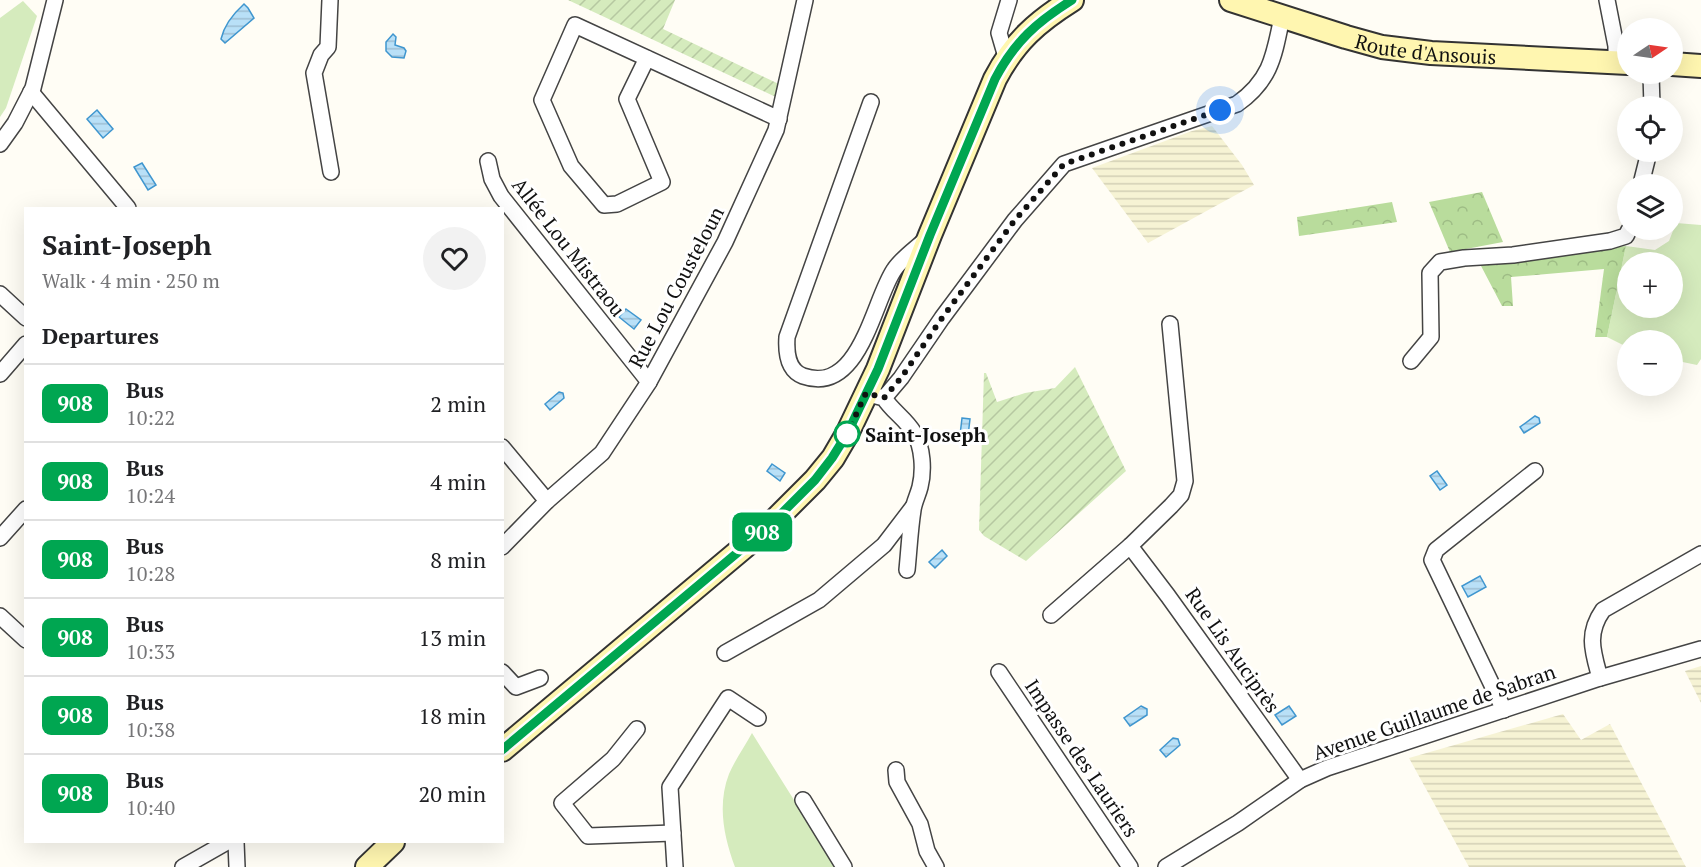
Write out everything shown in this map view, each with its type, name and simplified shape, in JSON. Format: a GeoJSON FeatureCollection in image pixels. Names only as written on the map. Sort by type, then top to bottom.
{"type":"FeatureCollection","features":[{"type":"Feature","properties":{"kind":"street"},"geometry":{"type":"LineString","coordinates":[[0,144],[15,123],[31,92],[55,0]]}},
{"type":"Feature","properties":{"kind":"street"},"geometry":{"type":"LineString","coordinates":[[330,0],[328,47],[321,55],[314,73],[331,172]]}},
{"type":"Feature","properties":{"kind":"street","name":"Rue Lou Cousteloun"},"geometry":{"type":"LineString","coordinates":[[504,545],[547,501],[602,453],[649,382],[725,242],[776,130],[805,0]]}},
{"type":"Feature","properties":{"kind":"street"},"geometry":{"type":"LineString","coordinates":[[1006,57],[999,33],[1009,0]]}},
{"type":"Feature","properties":{"kind":"street"},"geometry":{"type":"LineString","coordinates":[[875,395],[878,369],[981,110],[1006,57],[1027,33],[1048,15],[1072,0]]}},
{"type":"Feature","properties":{"kind":"street","name":"Route d'Ansouis"},"geometry":{"type":"LineString","coordinates":[[1231,0],[1276,10],[1382,46],[1431,53],[1617,62]]}},
{"type":"Feature","properties":{"kind":"street"},"geometry":{"type":"LineString","coordinates":[[1607,0],[1617,49]]}},
{"type":"Feature","properties":{"kind":"street"},"geometry":{"type":"LineString","coordinates":[[504,748],[796,501],[832,458],[875,395],[901,378],[942,318],[1015,220],[1064,164],[1237,104],[1253,92],[1268,71],[1276,10]]}},
{"type":"Feature","properties":{"kind":"street"},"geometry":{"type":"LineString","coordinates":[[647,58],[627,99],[662,182],[617,204],[604,205],[571,166],[542,100],[575,25],[647,58],[779,119]]}},
{"type":"Feature","properties":{"kind":"street"},"geometry":{"type":"LineString","coordinates":[[1683,65],[1701,66]]}},
{"type":"Feature","properties":{"kind":"street"},"geometry":{"type":"LineString","coordinates":[[31,92],[127,207]]}},
{"type":"Feature","properties":{"kind":"street"},"geometry":{"type":"LineString","coordinates":[[872,102],[787,337],[786,354],[791,367],[800,375],[813,379],[828,376],[844,368],[861,345],[894,270],[930,235]]}},
{"type":"Feature","properties":{"kind":"street","name":"Allée Lou Mistraou"},"geometry":{"type":"LineString","coordinates":[[488,161],[492,179],[501,196],[649,382]]}},
{"type":"Feature","properties":{"kind":"street"},"geometry":{"type":"LineString","coordinates":[[1411,361],[1431,337],[1430,273],[1440,262],[1513,255],[1617,239]]}},
{"type":"Feature","properties":{"kind":"street"},"geometry":{"type":"LineString","coordinates":[[0,294],[24,316]]}},
{"type":"Feature","properties":{"kind":"street"},"geometry":{"type":"LineString","coordinates":[[1051,615],[1130,546],[1181,495],[1185,482],[1170,324]]}},
{"type":"Feature","properties":{"kind":"street"},"geometry":{"type":"LineString","coordinates":[[0,374],[24,346]]}},
{"type":"Feature","properties":{"kind":"street"},"geometry":{"type":"LineString","coordinates":[[875,395],[906,422],[915,434],[921,451],[921,486],[914,507],[907,570]]}},
{"type":"Feature","properties":{"kind":"street"},"geometry":{"type":"LineString","coordinates":[[504,449],[547,501]]}},
{"type":"Feature","properties":{"kind":"street"},"geometry":{"type":"LineString","coordinates":[[1504,710],[1432,560],[1436,550],[1535,471]]}},
{"type":"Feature","properties":{"kind":"street"},"geometry":{"type":"LineString","coordinates":[[725,653],[819,600],[884,545],[914,507]]}},
{"type":"Feature","properties":{"kind":"street"},"geometry":{"type":"LineString","coordinates":[[0,538],[24,511]]}},
{"type":"Feature","properties":{"kind":"street","name":"Rue Lis Auciprès"},"geometry":{"type":"LineString","coordinates":[[1130,546],[1300,780]]}},
{"type":"Feature","properties":{"kind":"street"},"geometry":{"type":"LineString","coordinates":[[1600,678],[1592,648],[1592,637],[1596,621],[1603,610],[1701,554]]}},
{"type":"Feature","properties":{"kind":"street"},"geometry":{"type":"LineString","coordinates":[[0,616],[24,638]]}},
{"type":"Feature","properties":{"kind":"street","name":"Avenue Guillaume de Sabran"},"geometry":{"type":"LineString","coordinates":[[1166,867],[1238,823],[1300,780],[1327,768],[1600,678],[1701,649]]}},
{"type":"Feature","properties":{"kind":"street","name":"Impasse des Lauriers"},"geometry":{"type":"LineString","coordinates":[[999,672],[1130,867]]}},
{"type":"Feature","properties":{"kind":"street"},"geometry":{"type":"LineString","coordinates":[[504,674],[516,687],[540,678]]}},
{"type":"Feature","properties":{"kind":"street"},"geometry":{"type":"LineString","coordinates":[[675,867],[670,787],[728,698],[758,718]]}},
{"type":"Feature","properties":{"kind":"street"},"geometry":{"type":"LineString","coordinates":[[637,729],[613,759],[562,803],[588,836],[672,833]]}},
{"type":"Feature","properties":{"kind":"street"},"geometry":{"type":"LineString","coordinates":[[896,770],[897,782],[920,824],[927,852],[936,867]]}},
{"type":"Feature","properties":{"kind":"street"},"geometry":{"type":"LineString","coordinates":[[803,800],[844,867]]}},
{"type":"Feature","properties":{"kind":"street"},"geometry":{"type":"LineString","coordinates":[[183,867],[225,843]]}},
{"type":"Feature","properties":{"kind":"street"},"geometry":{"type":"LineString","coordinates":[[236,843],[237,867]]}},
{"type":"Feature","properties":{"kind":"street"},"geometry":{"type":"LineString","coordinates":[[367,867],[392,843]]}},
{"type":"Feature","properties":{"kind":"shaded area"},"geometry":{"type":"Polygon","coordinates":[[[1212,126],[1242,165],[1254,185],[1148,243],[1092,168],[1192,131],[1212,126]]]}},
{"type":"Feature","properties":{"kind":"shaded area"},"geometry":{"type":"Polygon","coordinates":[[[1701,666],[1701,703],[1685,671],[1701,666]]]}},
{"type":"Feature","properties":{"kind":"shaded area"},"geometry":{"type":"Polygon","coordinates":[[[1563,714],[1581,740],[1610,724],[1686,867],[1469,867],[1409,758],[1563,714]]]}},
{"type":"Feature","properties":{"kind":"green space"},"geometry":{"type":"Polygon","coordinates":[[[568,0],[675,0],[663,29],[783,86],[780,99],[568,0]]]}},
{"type":"Feature","properties":{"kind":"green space"},"geometry":{"type":"Polygon","coordinates":[[[23,1],[37,16],[6,108],[0,117],[0,18],[23,1]]]}},
{"type":"Feature","properties":{"kind":"green space"},"geometry":{"type":"Polygon","coordinates":[[[1482,192],[1503,242],[1450,252],[1429,202],[1482,192]]]}},
{"type":"Feature","properties":{"kind":"green space"},"geometry":{"type":"Polygon","coordinates":[[[1392,202],[1397,222],[1299,236],[1297,217],[1392,202]]]}},
{"type":"Feature","properties":{"kind":"green space"},"geometry":{"type":"Polygon","coordinates":[[[1683,224],[1701,225],[1701,359],[1697,365],[1683,362],[1683,330],[1617,330],[1617,342],[1607,337],[1617,289],[1617,318],[1683,318],[1683,252],[1625,252],[1626,246],[1655,250],[1669,240],[1683,240],[1683,224]]]}},
{"type":"Feature","properties":{"kind":"green space"},"geometry":{"type":"Polygon","coordinates":[[[1626,246],[1625,252],[1617,252],[1617,289],[1607,337],[1595,337],[1604,269],[1511,277],[1513,306],[1502,306],[1480,264],[1626,246]]]}},
{"type":"Feature","properties":{"kind":"green space"},"geometry":{"type":"Polygon","coordinates":[[[1075,367],[1126,471],[1026,561],[984,536],[979,530],[984,373],[986,373],[997,402],[1025,393],[1055,388],[1075,367]]]}},
{"type":"Feature","properties":{"kind":"green space"},"geometry":{"type":"Polygon","coordinates":[[[752,733],[836,867],[735,867],[725,833],[723,797],[729,774],[752,733]]]}},
{"type":"Feature","properties":{"kind":"water"},"geometry":{"type":"Polygon","coordinates":[[[244,4],[254,18],[225,43],[221,39],[224,29],[244,4]]]}},
{"type":"Feature","properties":{"kind":"water"},"geometry":{"type":"Polygon","coordinates":[[[393,34],[396,37],[395,45],[406,51],[404,58],[392,57],[386,51],[386,42],[393,34]]]}},
{"type":"Feature","properties":{"kind":"water"},"geometry":{"type":"Polygon","coordinates":[[[97,110],[113,129],[103,138],[87,119],[97,110]]]}},
{"type":"Feature","properties":{"kind":"water"},"geometry":{"type":"Polygon","coordinates":[[[142,163],[156,185],[148,190],[134,167],[142,163]]]}},
{"type":"Feature","properties":{"kind":"water"},"geometry":{"type":"Polygon","coordinates":[[[626,309],[641,320],[634,329],[619,317],[626,309]]]}},
{"type":"Feature","properties":{"kind":"water"},"geometry":{"type":"Polygon","coordinates":[[[559,392],[563,393],[564,398],[550,410],[545,404],[559,392]]]}},
{"type":"Feature","properties":{"kind":"water"},"geometry":{"type":"Polygon","coordinates":[[[1535,416],[1539,418],[1540,423],[1524,433],[1520,427],[1535,416]]]}},
{"type":"Feature","properties":{"kind":"water"},"geometry":{"type":"Polygon","coordinates":[[[962,418],[970,419],[968,436],[960,435],[962,418]]]}},
{"type":"Feature","properties":{"kind":"water"},"geometry":{"type":"Polygon","coordinates":[[[772,464],[785,473],[780,481],[767,471],[772,464]]]}},
{"type":"Feature","properties":{"kind":"water"},"geometry":{"type":"Polygon","coordinates":[[[1437,471],[1447,485],[1440,490],[1430,476],[1437,471]]]}},
{"type":"Feature","properties":{"kind":"water"},"geometry":{"type":"Polygon","coordinates":[[[942,550],[947,556],[935,568],[929,562],[942,550]]]}},
{"type":"Feature","properties":{"kind":"water"},"geometry":{"type":"Polygon","coordinates":[[[1480,576],[1486,587],[1468,597],[1462,586],[1480,576]]]}},
{"type":"Feature","properties":{"kind":"water"},"geometry":{"type":"Polygon","coordinates":[[[1141,706],[1147,709],[1147,715],[1130,726],[1124,718],[1141,706]]]}},
{"type":"Feature","properties":{"kind":"water"},"geometry":{"type":"Polygon","coordinates":[[[1289,706],[1296,716],[1282,725],[1275,715],[1289,706]]]}},
{"type":"Feature","properties":{"kind":"water"},"geometry":{"type":"Polygon","coordinates":[[[1173,738],[1178,739],[1180,745],[1166,757],[1160,750],[1173,738]]]}},
{"type":"Feature","properties":{"kind":"bus line","name":"908"},"geometry":{"type":"LineString","coordinates":[[504,748],[768,527],[796,501],[832,458],[847,434],[878,369],[930,235],[1006,57],[1027,33],[1048,15],[1072,0]]}},
{"type":"Feature","properties":{"kind":"place","name":"Saint-Joseph"},"geometry":{"type":"Point","coordinates":[847,434]}},
{"type":"Feature","properties":{"kind":"route"},"geometry":{"type":"LineString","coordinates":[[847,434],[866,393],[884,398],[901,378],[942,318],[1015,220],[1064,164],[1220,110]]}}]}
